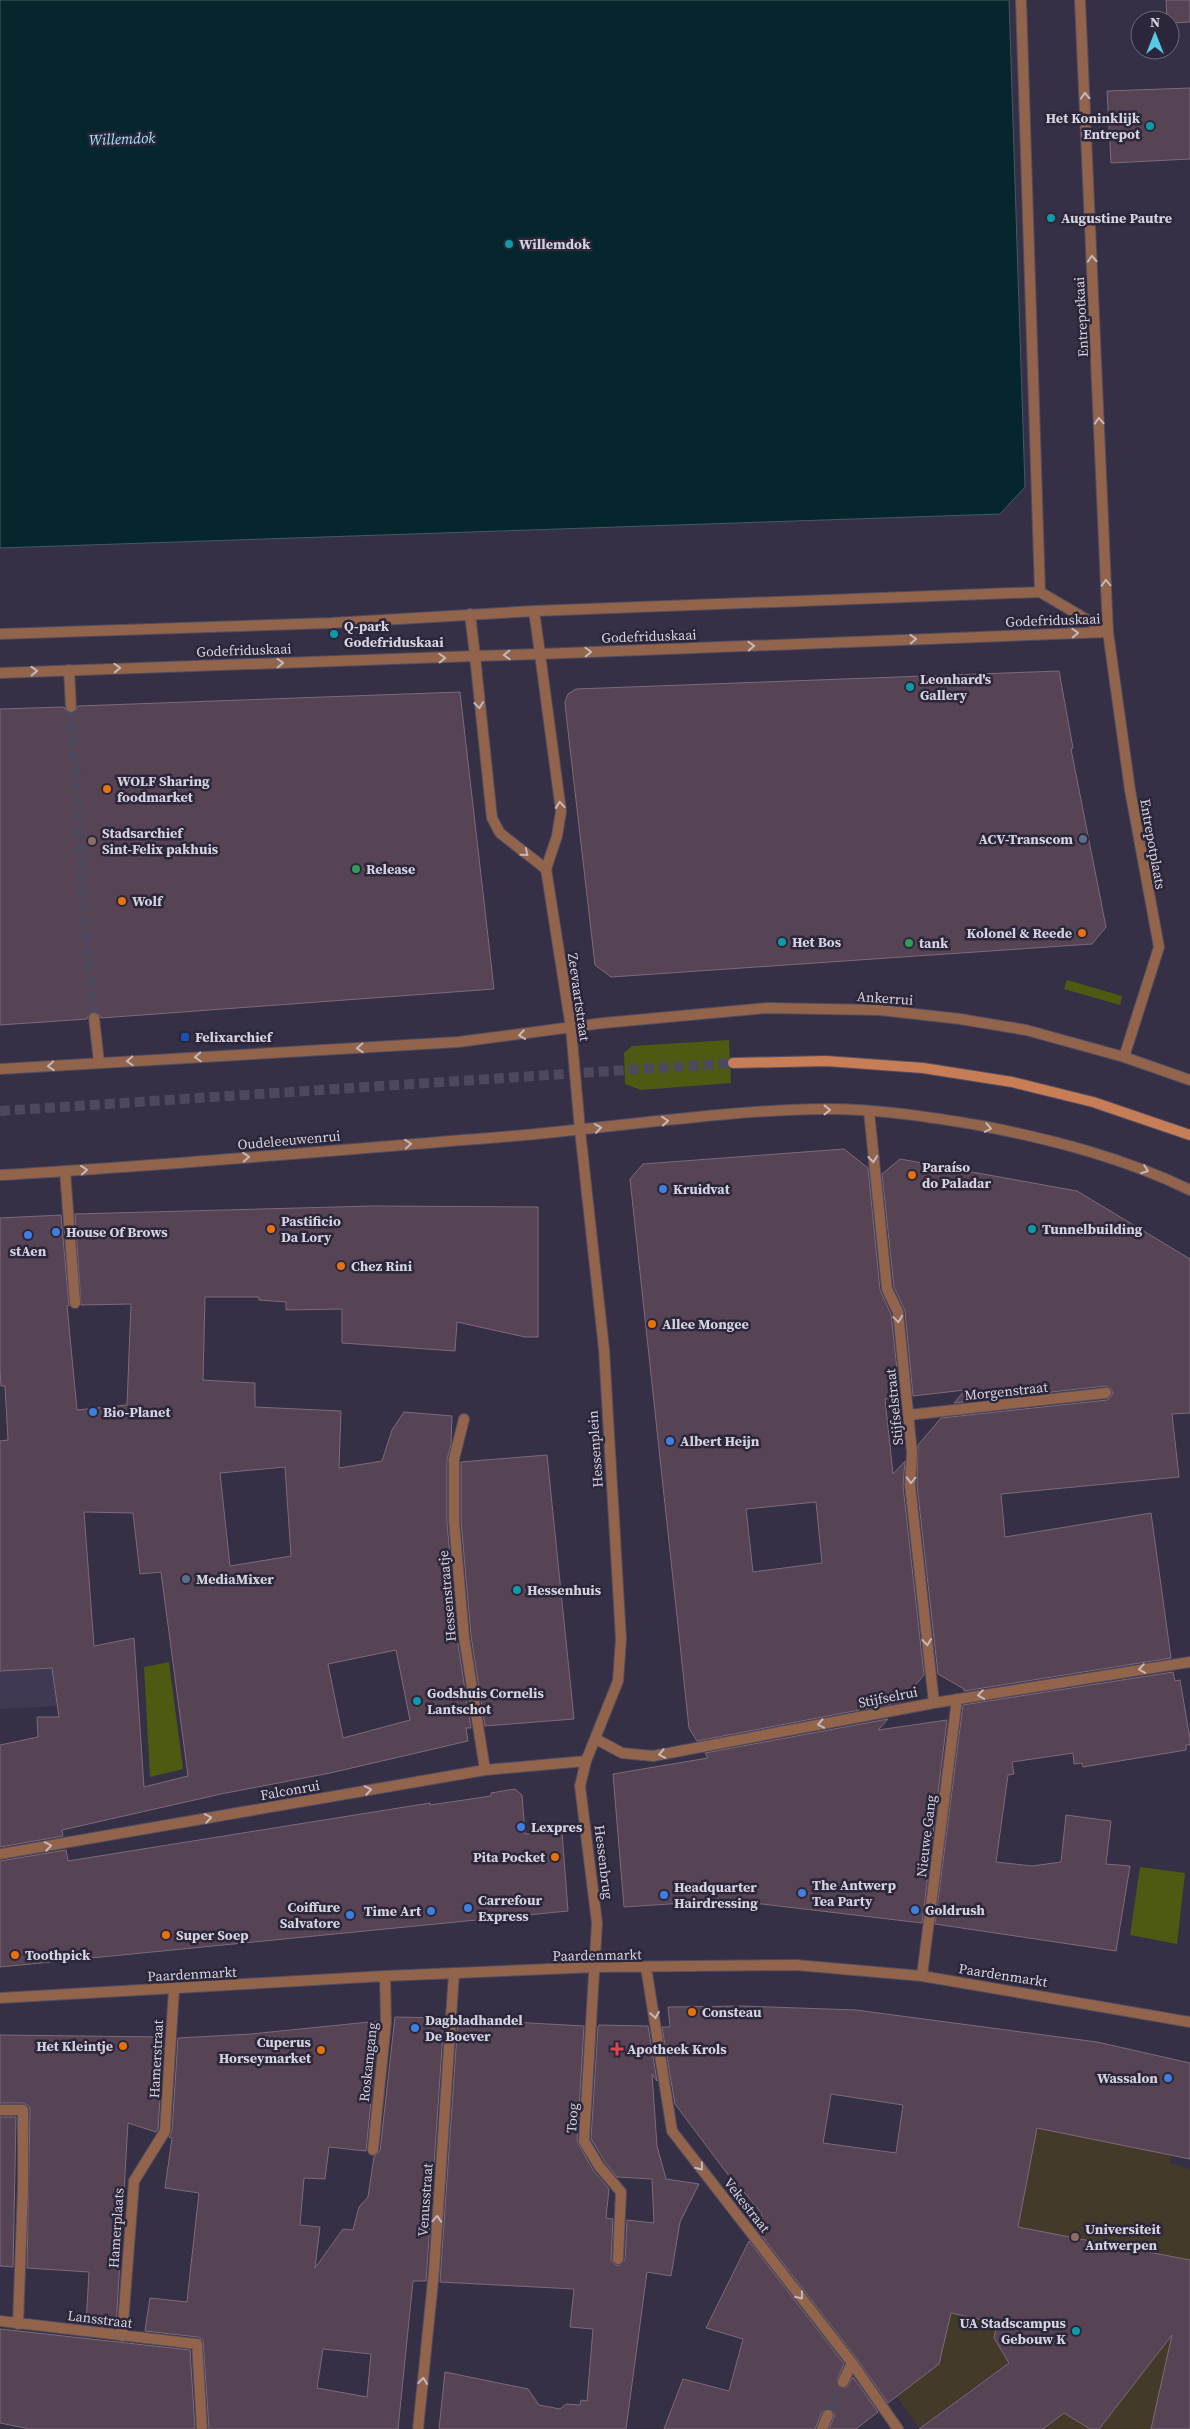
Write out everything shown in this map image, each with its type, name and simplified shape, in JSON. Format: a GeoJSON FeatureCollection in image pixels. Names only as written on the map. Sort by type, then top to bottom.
{"type":"FeatureCollection","features":[{"type":"Feature","properties":{"kind":"main road"},"geometry":{"type":"LineString","coordinates":[[733,1063],[826,1061],[933,1070],[1012,1082],[1093,1102],[1190,1135]]}},
{"type":"Feature","properties":{"kind":"street"},"geometry":{"type":"LineString","coordinates":[[1021,0],[1040,592]]}},
{"type":"Feature","properties":{"kind":"street","name":"Entrepotkaai"},"geometry":{"type":"LineString","coordinates":[[1080,0],[1108,632]]}},
{"type":"Feature","properties":{"kind":"street","name":"Godefriduskaai"},"geometry":{"type":"LineString","coordinates":[[0,634],[331,623],[534,611],[1040,592],[1108,632]]}},
{"type":"Feature","properties":{"kind":"street","name":"Zeevaartstraat"},"geometry":{"type":"LineString","coordinates":[[534,611],[561,811],[558,836],[546,870],[570,1028],[580,1130]]}},
{"type":"Feature","properties":{"kind":"street"},"geometry":{"type":"LineString","coordinates":[[470,614],[492,818],[500,833],[546,870]]}},
{"type":"Feature","properties":{"kind":"street","name":"Godefriduskaai"},"geometry":{"type":"LineString","coordinates":[[0,672],[1108,632]]}},
{"type":"Feature","properties":{"kind":"street","name":"Entrepotplaats"},"geometry":{"type":"LineString","coordinates":[[1108,632],[1130,790],[1159,947],[1124,1057]]}},
{"type":"Feature","properties":{"kind":"street"},"geometry":{"type":"LineString","coordinates":[[68,670],[71,707]]}},
{"type":"Feature","properties":{"kind":"street","name":"Ankerrui"},"geometry":{"type":"LineString","coordinates":[[570,1028],[767,1008],[880,1010],[960,1019],[1026,1030],[1124,1057],[1190,1080]]}},
{"type":"Feature","properties":{"kind":"street"},"geometry":{"type":"LineString","coordinates":[[94,1018],[99,1062]]}},
{"type":"Feature","properties":{"kind":"street"},"geometry":{"type":"LineString","coordinates":[[0,1069],[458,1042],[570,1028]]}},
{"type":"Feature","properties":{"kind":"street"},"geometry":{"type":"LineString","coordinates":[[580,1130],[728,1114],[827,1109],[869,1111],[936,1118],[1020,1134],[1088,1150],[1166,1178],[1190,1190]]}},
{"type":"Feature","properties":{"kind":"street","name":"Stijfselstraat"},"geometry":{"type":"LineString","coordinates":[[869,1111],[887,1289],[898,1312],[912,1453],[910,1485],[934,1703]]}},
{"type":"Feature","properties":{"kind":"street","name":"Oudeleeuwenrui"},"geometry":{"type":"LineString","coordinates":[[0,1175],[580,1130]]}},
{"type":"Feature","properties":{"kind":"street","name":"Hessenplein"},"geometry":{"type":"LineString","coordinates":[[580,1130],[604,1349],[621,1639],[618,1681],[586,1761]]}},
{"type":"Feature","properties":{"kind":"street"},"geometry":{"type":"LineString","coordinates":[[66,1171],[75,1303]]}},
{"type":"Feature","properties":{"kind":"street","name":"Morgenstraat"},"geometry":{"type":"LineString","coordinates":[[909,1416],[1106,1393]]}},
{"type":"Feature","properties":{"kind":"street","name":"Hessenstraatje"},"geometry":{"type":"LineString","coordinates":[[464,1419],[454,1459],[454,1521],[464,1637],[485,1770]]}},
{"type":"Feature","properties":{"kind":"street","name":"Stijfselrui"},"geometry":{"type":"LineString","coordinates":[[596,1739],[622,1753],[653,1756],[934,1703],[1190,1662]]}},
{"type":"Feature","properties":{"kind":"street","name":"Nieuwe Gang"},"geometry":{"type":"LineString","coordinates":[[922,1976],[957,1699]]}},
{"type":"Feature","properties":{"kind":"street","name":"Falconrui"},"geometry":{"type":"LineString","coordinates":[[0,1854],[485,1770],[586,1761]]}},
{"type":"Feature","properties":{"kind":"street","name":"Hessenbrug"},"geometry":{"type":"LineString","coordinates":[[586,1761],[580,1786],[597,1923],[596,1967]]}},
{"type":"Feature","properties":{"kind":"street","name":"Paardenmarkt"},"geometry":{"type":"LineString","coordinates":[[0,1998],[386,1976],[596,1967],[796,1965],[922,1976],[1190,2022]]}},
{"type":"Feature","properties":{"kind":"street","name":"Toog"},"geometry":{"type":"LineString","coordinates":[[596,1967],[584,2141],[599,2166],[621,2192],[618,2259]]}},
{"type":"Feature","properties":{"kind":"street","name":"Vekestraat"},"geometry":{"type":"LineString","coordinates":[[646,1967],[672,2130],[852,2363],[898,2429]]}},
{"type":"Feature","properties":{"kind":"street","name":"Venusstraat"},"geometry":{"type":"LineString","coordinates":[[418,2429],[434,2272],[454,1973]]}},
{"type":"Feature","properties":{"kind":"street","name":"Roskamgang"},"geometry":{"type":"LineString","coordinates":[[373,2150],[386,2022],[386,1976]]}},
{"type":"Feature","properties":{"kind":"street","name":"Hamerstraat"},"geometry":{"type":"LineString","coordinates":[[165,2131],[174,1989]]}},
{"type":"Feature","properties":{"kind":"street"},"geometry":{"type":"LineString","coordinates":[[0,2110],[23,2110],[23,2186],[18,2324]]}},
{"type":"Feature","properties":{"kind":"street","name":"Hamerplaats"},"geometry":{"type":"LineString","coordinates":[[122,2336],[134,2181],[165,2131]]}},
{"type":"Feature","properties":{"kind":"street","name":"Lansstraat"},"geometry":{"type":"LineString","coordinates":[[0,2322],[197,2344],[202,2429]]}},
{"type":"Feature","properties":{"kind":"street"},"geometry":{"type":"LineString","coordinates":[[843,2382],[852,2363]]}},
{"type":"Feature","properties":{"kind":"street"},"geometry":{"type":"LineString","coordinates":[[822,2429],[828,2415]]}},
{"type":"Feature","properties":{"kind":"shaded area"},"geometry":{"type":"Polygon","coordinates":[[[52,1668],[57,1706],[0,1709],[0,1671],[52,1668]]]}},
{"type":"Feature","properties":{"kind":"shaded area","name":"Universiteit Antwerpen"},"geometry":{"type":"Polygon","coordinates":[[[1037,2128],[1172,2155],[1170,2163],[1190,2169],[1190,2429],[1020,2429],[1008,2363],[919,2428],[885,2380],[1033,2146],[1037,2128]]]}},
{"type":"Feature","properties":{"kind":"green space"},"geometry":{"type":"Polygon","coordinates":[[[1067,980],[1122,996],[1120,1005],[1064,989],[1067,980]]]}},
{"type":"Feature","properties":{"kind":"green space"},"geometry":{"type":"Polygon","coordinates":[[[729,1040],[731,1083],[641,1090],[625,1084],[624,1053],[632,1046],[729,1040]]]}},
{"type":"Feature","properties":{"kind":"green space"},"geometry":{"type":"Polygon","coordinates":[[[169,1662],[183,1769],[150,1777],[144,1667],[169,1662]]]}},
{"type":"Feature","properties":{"kind":"green space"},"geometry":{"type":"Polygon","coordinates":[[[1140,1867],[1185,1873],[1177,1944],[1130,1935],[1140,1867]]]}},
{"type":"Feature","properties":{"kind":"water","name":"Willemdok"},"geometry":{"type":"Polygon","coordinates":[[[0,0],[1009,0],[1025,487],[1000,514],[0,548],[0,0]]]}},
{"type":"Feature","properties":{"kind":"building"},"geometry":{"type":"Polygon","coordinates":[[[1166,0],[1190,0],[1190,22],[1180,22],[1180,10],[1166,10],[1166,0]]]}},
{"type":"Feature","properties":{"kind":"building","name":"Het Koninklijk Entrepot"},"geometry":{"type":"Polygon","coordinates":[[[1190,88],[1190,159],[1111,163],[1107,91],[1190,88]]]}},
{"type":"Feature","properties":{"kind":"building"},"geometry":{"type":"Polygon","coordinates":[[[1059,671],[1073,748],[1071,749],[1106,927],[1092,944],[611,977],[595,965],[566,713],[565,702],[568,694],[576,689],[1059,671]]]}},
{"type":"Feature","properties":{"kind":"building"},"geometry":{"type":"Polygon","coordinates":[[[460,692],[494,989],[101,1018],[94,1011],[90,1013],[87,1019],[0,1025],[0,709],[64,707],[71,714],[75,712],[78,706],[460,692]]]}},
{"type":"Feature","properties":{"kind":"building"},"geometry":{"type":"Polygon","coordinates":[[[844,1149],[868,1168],[880,1290],[891,1314],[900,1397],[885,1399],[893,1474],[905,1461],[903,1486],[924,1675],[901,1702],[697,1741],[689,1728],[630,1179],[643,1164],[844,1149]],[[816,1502],[746,1509],[753,1572],[822,1563],[816,1502]]]}},
{"type":"Feature","properties":{"kind":"building"},"geometry":{"type":"Polygon","coordinates":[[[900,1159],[1077,1191],[1190,1259],[1190,1413],[1172,1414],[1179,1477],[1001,1494],[1005,1537],[1151,1513],[1171,1658],[964,1691],[964,1689],[938,1674],[917,1485],[918,1445],[941,1418],[1107,1400],[1113,1393],[1111,1389],[1105,1386],[954,1403],[965,1390],[913,1396],[905,1311],[894,1287],[882,1174],[900,1159]]]}},
{"type":"Feature","properties":{"kind":"building"},"geometry":{"type":"Polygon","coordinates":[[[373,1206],[538,1207],[538,1337],[525,1337],[457,1322],[455,1351],[342,1343],[342,1309],[286,1310],[286,1302],[259,1300],[259,1297],[205,1297],[203,1380],[255,1383],[255,1407],[341,1411],[339,1468],[382,1461],[392,1430],[404,1412],[452,1416],[451,1445],[447,1459],[447,1522],[457,1638],[471,1728],[466,1728],[468,1741],[330,1773],[221,1794],[62,1830],[63,1836],[0,1847],[0,1745],[38,1737],[37,1717],[59,1717],[52,1668],[0,1671],[0,1441],[8,1440],[5,1386],[1,1386],[0,1370],[0,1218],[61,1215],[77,1410],[127,1405],[131,1304],[81,1305],[75,1214],[373,1206]],[[285,1467],[220,1473],[230,1566],[291,1556],[285,1467]],[[84,1512],[94,1646],[134,1638],[144,1787],[188,1776],[161,1572],[140,1574],[133,1513],[84,1512]],[[396,1650],[328,1664],[343,1738],[410,1720],[396,1650]]]}},
{"type":"Feature","properties":{"kind":"building","name":"Hessenhuis"},"geometry":{"type":"Polygon","coordinates":[[[547,1455],[574,1719],[485,1726],[471,1636],[461,1521],[461,1462],[547,1455]]]}},
{"type":"Feature","properties":{"kind":"building"},"geometry":{"type":"Polygon","coordinates":[[[1173,1672],[1175,1681],[1180,1680],[1190,1739],[1190,1745],[1186,1745],[1186,1750],[1083,1767],[1082,1763],[1074,1764],[1073,1753],[1012,1762],[1014,1774],[1008,1775],[996,1862],[1032,1866],[1061,1862],[1066,1815],[1111,1821],[1106,1864],[1130,1866],[1116,1951],[935,1924],[963,1705],[1173,1672]]]}},
{"type":"Feature","properties":{"kind":"building"},"geometry":{"type":"Polygon","coordinates":[[[888,1719],[878,1730],[947,1720],[922,1923],[745,1902],[715,1901],[624,1907],[613,1774],[708,1758],[705,1753],[888,1719]]]}},
{"type":"Feature","properties":{"kind":"building"},"geometry":{"type":"Polygon","coordinates":[[[515,1789],[522,1795],[525,1834],[562,1832],[568,1911],[0,1967],[0,1861],[66,1850],[68,1861],[430,1803],[430,1805],[491,1796],[491,1793],[515,1789]]]}},
{"type":"Feature","properties":{"kind":"building"},"geometry":{"type":"Polygon","coordinates":[[[741,2006],[856,2010],[1097,2042],[1190,2063],[1190,2159],[1037,2128],[1018,2227],[1190,2260],[1190,2429],[1151,2429],[1172,2335],[1099,2429],[1090,2429],[1064,2413],[1043,2429],[919,2429],[1009,2363],[994,2338],[997,2323],[951,2313],[939,2364],[888,2403],[857,2359],[755,2227],[762,2214],[740,2187],[738,2188],[675,2104],[662,2027],[670,2027],[668,2007],[741,2006]],[[831,2094],[823,2143],[896,2153],[903,2105],[831,2094]]]}},
{"type":"Feature","properties":{"kind":"building"},"geometry":{"type":"Polygon","coordinates":[[[395,2017],[444,2018],[426,2281],[413,2281],[398,2429],[209,2429],[203,2340],[198,2337],[145,2331],[150,2298],[187,2302],[199,2193],[165,2188],[172,2138],[169,2137],[172,2131],[178,2038],[251,2034],[379,2021],[366,2151],[329,2147],[325,2179],[304,2178],[300,2225],[320,2227],[315,2268],[343,2229],[353,2230],[359,2207],[368,2197],[374,2157],[380,2151],[395,2017]],[[323,2349],[317,2388],[367,2397],[371,2354],[323,2349]]]}},
{"type":"Feature","properties":{"kind":"building"},"geometry":{"type":"Polygon","coordinates":[[[458,2019],[584,2026],[577,2141],[593,2170],[609,2189],[606,2218],[613,2219],[611,2259],[618,2266],[625,2260],[627,2220],[654,2223],[652,2179],[617,2177],[591,2139],[598,2027],[599,2025],[648,2026],[657,2081],[652,2074],[657,2146],[666,2179],[699,2184],[680,2222],[671,2276],[647,2272],[626,2429],[439,2429],[445,2372],[528,2389],[539,2405],[560,2409],[566,2404],[580,2405],[581,2400],[587,2401],[593,2329],[570,2327],[574,2289],[440,2282],[458,2019]]]}},
{"type":"Feature","properties":{"kind":"building"},"geometry":{"type":"Polygon","coordinates":[[[0,2035],[164,2037],[158,2129],[156,2132],[128,2123],[116,2328],[86,2324],[89,2272],[27,2268],[30,2110],[29,2106],[23,2103],[0,2103],[0,2035]]]}},
{"type":"Feature","properties":{"kind":"building"},"geometry":{"type":"Polygon","coordinates":[[[0,2117],[16,2117],[13,2267],[0,2266],[0,2117]]]}},
{"type":"Feature","properties":{"kind":"building"},"geometry":{"type":"Polygon","coordinates":[[[749,2241],[844,2364],[837,2380],[838,2386],[846,2388],[853,2377],[878,2412],[856,2429],[829,2429],[835,2415],[828,2408],[822,2412],[815,2429],[664,2429],[683,2379],[729,2391],[743,2339],[706,2328],[749,2241]]]}},
{"type":"Feature","properties":{"kind":"building"},"geometry":{"type":"Polygon","coordinates":[[[0,2329],[190,2350],[195,2429],[30,2429],[0,2423],[0,2329]]]}},
{"type":"Feature","properties":{"kind":"tunnel"},"geometry":{"type":"LineString","coordinates":[[71,707],[83,899],[94,1018]]}},
{"type":"Feature","properties":{"kind":"tunnel"},"geometry":{"type":"LineString","coordinates":[[0,1111],[733,1063]]}},
{"type":"Feature","properties":{"kind":"tunnel"},"geometry":{"type":"LineString","coordinates":[[828,2415],[843,2382]]}},
{"type":"Feature","properties":{"kind":"place","name":"Het Koninklijk Entrepot"},"geometry":{"type":"Point","coordinates":[1150,126]}},
{"type":"Feature","properties":{"kind":"place","name":"Augustine Pautre"},"geometry":{"type":"Point","coordinates":[1051,218]}},
{"type":"Feature","properties":{"kind":"place","name":"Willemdok"},"geometry":{"type":"Point","coordinates":[509,244]}},
{"type":"Feature","properties":{"kind":"place","name":"Q-park Godefriduskaai"},"geometry":{"type":"Point","coordinates":[334,634]}},
{"type":"Feature","properties":{"kind":"place","name":"Leonhard's Gallery"},"geometry":{"type":"Point","coordinates":[910,687]}},
{"type":"Feature","properties":{"kind":"place","name":"WOLF Sharing foodmarket"},"geometry":{"type":"Point","coordinates":[107,789]}},
{"type":"Feature","properties":{"kind":"place","name":"ACV-Transcom"},"geometry":{"type":"Point","coordinates":[1083,839]}},
{"type":"Feature","properties":{"kind":"place","name":"Stadsarchief Sint-Felix pakhuis"},"geometry":{"type":"Point","coordinates":[92,841]}},
{"type":"Feature","properties":{"kind":"place","name":"Release"},"geometry":{"type":"Point","coordinates":[356,869]}},
{"type":"Feature","properties":{"kind":"place","name":"Wolf"},"geometry":{"type":"Point","coordinates":[122,901]}},
{"type":"Feature","properties":{"kind":"place","name":"Kolonel & Reede"},"geometry":{"type":"Point","coordinates":[1082,933]}},
{"type":"Feature","properties":{"kind":"place","name":"Het Bos"},"geometry":{"type":"Point","coordinates":[782,942]}},
{"type":"Feature","properties":{"kind":"place","name":"tank"},"geometry":{"type":"Point","coordinates":[909,943]}},
{"type":"Feature","properties":{"kind":"place","name":"Felixarchief"},"geometry":{"type":"Point","coordinates":[185,1037]}},
{"type":"Feature","properties":{"kind":"place","name":"Paraíso do Paladar"},"geometry":{"type":"Point","coordinates":[912,1175]}},
{"type":"Feature","properties":{"kind":"place","name":"Kruidvat"},"geometry":{"type":"Point","coordinates":[663,1189]}},
{"type":"Feature","properties":{"kind":"place","name":"Pastificio Da Lory"},"geometry":{"type":"Point","coordinates":[271,1229]}},
{"type":"Feature","properties":{"kind":"place","name":"Tunnelbuilding"},"geometry":{"type":"Point","coordinates":[1032,1229]}},
{"type":"Feature","properties":{"kind":"place","name":"House Of Brows"},"geometry":{"type":"Point","coordinates":[56,1232]}},
{"type":"Feature","properties":{"kind":"place","name":"stAen"},"geometry":{"type":"Point","coordinates":[28,1235]}},
{"type":"Feature","properties":{"kind":"place","name":"Chez Rini"},"geometry":{"type":"Point","coordinates":[341,1266]}},
{"type":"Feature","properties":{"kind":"place","name":"Allee Mongee"},"geometry":{"type":"Point","coordinates":[652,1324]}},
{"type":"Feature","properties":{"kind":"place","name":"Bio-Planet"},"geometry":{"type":"Point","coordinates":[93,1412]}},
{"type":"Feature","properties":{"kind":"place","name":"Albert Heijn"},"geometry":{"type":"Point","coordinates":[670,1441]}},
{"type":"Feature","properties":{"kind":"place","name":"MediaMixer"},"geometry":{"type":"Point","coordinates":[186,1579]}},
{"type":"Feature","properties":{"kind":"place","name":"Hessenhuis"},"geometry":{"type":"Point","coordinates":[517,1590]}},
{"type":"Feature","properties":{"kind":"place","name":"Godshuis Cornelis Lantschot"},"geometry":{"type":"Point","coordinates":[417,1701]}},
{"type":"Feature","properties":{"kind":"place","name":"Lexpres"},"geometry":{"type":"Point","coordinates":[521,1827]}},
{"type":"Feature","properties":{"kind":"place","name":"Pita Pocket"},"geometry":{"type":"Point","coordinates":[555,1857]}},
{"type":"Feature","properties":{"kind":"place","name":"The Antwerp Tea Party"},"geometry":{"type":"Point","coordinates":[802,1893]}},
{"type":"Feature","properties":{"kind":"place","name":"Headquarter Hairdressing"},"geometry":{"type":"Point","coordinates":[664,1895]}},
{"type":"Feature","properties":{"kind":"place","name":"Carrefour Express"},"geometry":{"type":"Point","coordinates":[468,1908]}},
{"type":"Feature","properties":{"kind":"place","name":"Goldrush"},"geometry":{"type":"Point","coordinates":[915,1910]}},
{"type":"Feature","properties":{"kind":"place","name":"Time Art"},"geometry":{"type":"Point","coordinates":[431,1911]}},
{"type":"Feature","properties":{"kind":"place","name":"Coiffure Salvatore"},"geometry":{"type":"Point","coordinates":[350,1915]}},
{"type":"Feature","properties":{"kind":"place","name":"Super Soep"},"geometry":{"type":"Point","coordinates":[166,1935]}},
{"type":"Feature","properties":{"kind":"place","name":"Toothpick"},"geometry":{"type":"Point","coordinates":[15,1955]}},
{"type":"Feature","properties":{"kind":"place","name":"Consteau"},"geometry":{"type":"Point","coordinates":[692,2012]}},
{"type":"Feature","properties":{"kind":"place","name":"Dagbladhandel De Boever"},"geometry":{"type":"Point","coordinates":[415,2028]}},
{"type":"Feature","properties":{"kind":"place","name":"Het Kleintje"},"geometry":{"type":"Point","coordinates":[123,2046]}},
{"type":"Feature","properties":{"kind":"place","name":"Apotheek Krols"},"geometry":{"type":"Point","coordinates":[617,2049]}},
{"type":"Feature","properties":{"kind":"place","name":"Cuperus Horseymarket"},"geometry":{"type":"Point","coordinates":[321,2050]}},
{"type":"Feature","properties":{"kind":"place","name":"Wassalon"},"geometry":{"type":"Point","coordinates":[1168,2078]}},
{"type":"Feature","properties":{"kind":"place","name":"Universiteit Antwerpen"},"geometry":{"type":"Point","coordinates":[1075,2237]}},
{"type":"Feature","properties":{"kind":"place","name":"UA Stadscampus Gebouw K"},"geometry":{"type":"Point","coordinates":[1076,2331]}}]}
